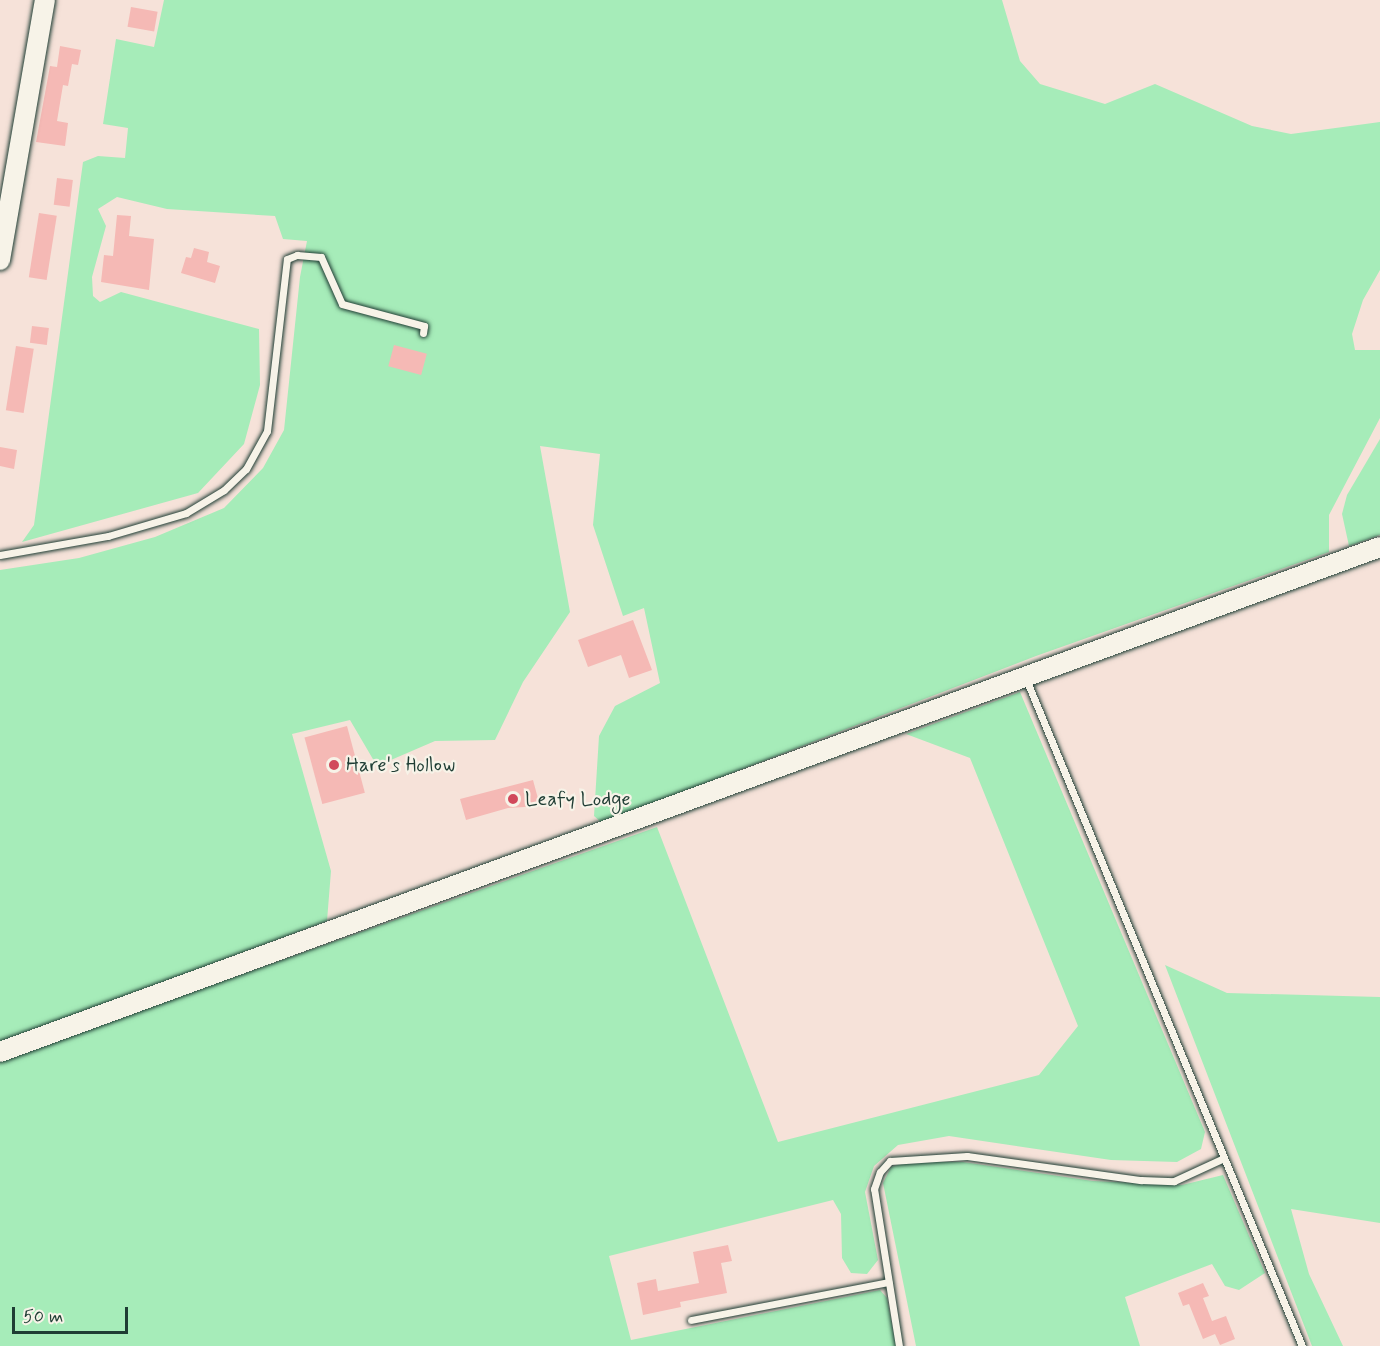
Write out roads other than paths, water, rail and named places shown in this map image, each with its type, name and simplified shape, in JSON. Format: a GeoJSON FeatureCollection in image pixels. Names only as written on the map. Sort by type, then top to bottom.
{"type":"FeatureCollection","features":[{"type":"Feature","properties":{"kind":"street"},"geometry":{"type":"LineString","coordinates":[[0,260],[45,0]]}},
{"type":"Feature","properties":{"kind":"street"},"geometry":{"type":"LineString","coordinates":[[0,1052],[1380,547]]}},
{"type":"Feature","properties":{"kind":"lane"},"geometry":{"type":"LineString","coordinates":[[0,555],[108,536],[186,513],[224,490],[246,470],[267,431],[287,260],[297,255],[321,257],[342,304],[424,326],[423,333]]}},
{"type":"Feature","properties":{"kind":"lane"},"geometry":{"type":"LineString","coordinates":[[1025,676],[1302,1346]]}},
{"type":"Feature","properties":{"kind":"lane"},"geometry":{"type":"LineString","coordinates":[[899,1346],[874,1189],[880,1172],[891,1161],[967,1156],[1140,1180],[1174,1181],[1224,1158]]}},
{"type":"Feature","properties":{"kind":"lane"},"geometry":{"type":"LineString","coordinates":[[691,1320],[888,1282]]}},
{"type":"Feature","properties":{"kind":"place","name":"Hare's Hollow"},"geometry":{"type":"Point","coordinates":[334,765]}},
{"type":"Feature","properties":{"kind":"place","name":"Leafy Lodge"},"geometry":{"type":"Point","coordinates":[513,799]}}]}
